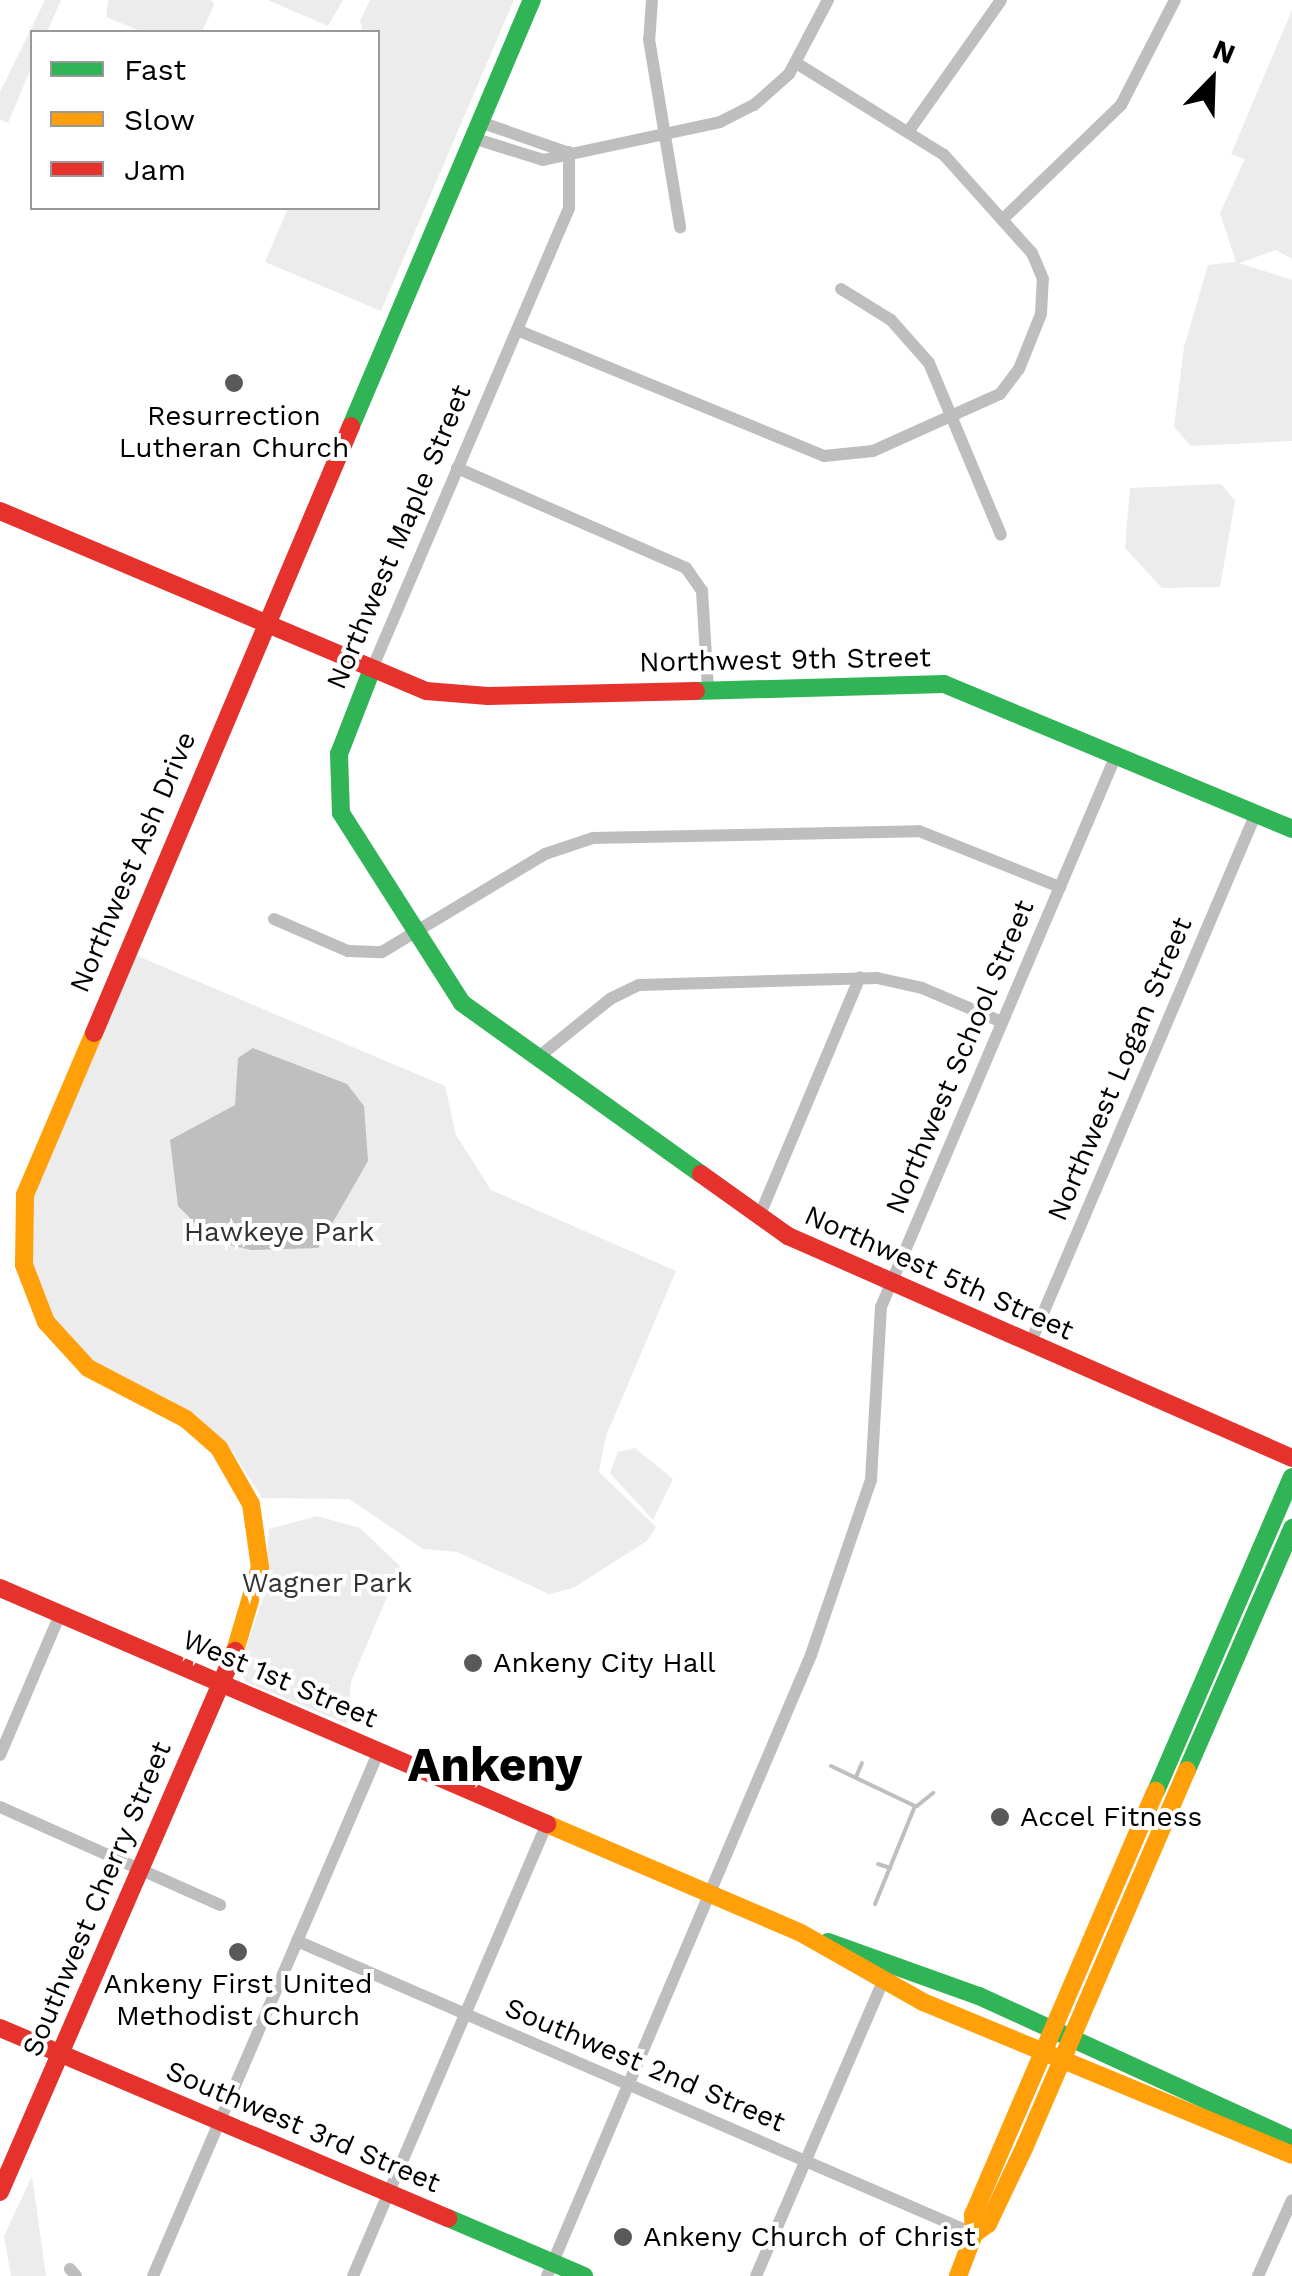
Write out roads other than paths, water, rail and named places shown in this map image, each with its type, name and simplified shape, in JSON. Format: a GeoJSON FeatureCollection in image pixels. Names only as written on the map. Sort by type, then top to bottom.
{"type":"FeatureCollection","features":[{"type":"Feature","properties":{"kind":"street","name":"Northwest Ash Drive"},"geometry":{"type":"LineString","coordinates":[[220,1683],[252,1610],[258,1578],[255,1520],[242,1484],[219,1448],[186,1419],[106,1380],[60,1341],[36,1304],[20,1242],[31,1176],[532,0]]}},
{"type":"Feature","properties":{"kind":"street"},"geometry":{"type":"LineString","coordinates":[[652,0],[649,39],[680,227]]}},
{"type":"Feature","properties":{"kind":"street"},"geometry":{"type":"LineString","coordinates":[[476,130],[522,157],[668,136],[754,105],[798,64],[828,0]]}},
{"type":"Feature","properties":{"kind":"street"},"geometry":{"type":"LineString","coordinates":[[908,132],[1001,0]]}},
{"type":"Feature","properties":{"kind":"street"},"geometry":{"type":"LineString","coordinates":[[1004,218],[1121,105],[1175,0]]}},
{"type":"Feature","properties":{"kind":"street"},"geometry":{"type":"LineString","coordinates":[[518,330],[816,454],[873,451],[952,418],[1007,388],[1040,319],[1038,263],[1004,218],[944,155],[798,64]]}},
{"type":"Feature","properties":{"kind":"street","name":"Northwest Maple Street"},"geometry":{"type":"LineString","coordinates":[[414,935],[346,826],[336,791],[342,739],[569,208],[569,152]]}},
{"type":"Feature","properties":{"kind":"street"},"geometry":{"type":"LineString","coordinates":[[841,290],[884,315],[916,346],[952,418],[1001,536]]}},
{"type":"Feature","properties":{"kind":"street"},"geometry":{"type":"LineString","coordinates":[[457,468],[686,568],[702,591],[708,689]]}},
{"type":"Feature","properties":{"kind":"street","name":"Northwest 9th Street"},"geometry":{"type":"LineString","coordinates":[[0,510],[372,669],[456,696],[935,682],[981,694],[1292,829]]}},
{"type":"Feature","properties":{"kind":"street","name":"Northwest School Street"},"geometry":{"type":"LineString","coordinates":[[550,2269],[808,1664],[870,1480],[880,1407],[874,1334],[891,1284],[1116,753]]}},
{"type":"Feature","properties":{"kind":"street","name":"Northwest Logan Street"},"geometry":{"type":"LineString","coordinates":[[1030,1344],[1256,814]]}},
{"type":"Feature","properties":{"kind":"street"},"geometry":{"type":"LineString","coordinates":[[274,919],[358,953],[382,952],[546,854],[593,838],[919,831],[1060,887]]}},
{"type":"Feature","properties":{"kind":"street","name":"Northwest 5th Street"},"geometry":{"type":"LineString","coordinates":[[414,935],[462,1002],[536,1059],[760,1216],[826,1256],[1292,1458]]}},
{"type":"Feature","properties":{"kind":"street"},"geometry":{"type":"LineString","coordinates":[[536,1059],[610,998],[639,985],[860,977],[922,988],[1002,1022]]}},
{"type":"Feature","properties":{"kind":"street"},"geometry":{"type":"LineString","coordinates":[[760,1216],[860,977]]}},
{"type":"Feature","properties":{"kind":"street"},"geometry":{"type":"LineString","coordinates":[[1058,2044],[1292,1478]]}},
{"type":"Feature","properties":{"kind":"street"},"geometry":{"type":"LineString","coordinates":[[958,2276],[974,2234],[972,2216],[1058,2044],[1292,1528]]}},
{"type":"Feature","properties":{"kind":"street","name":"West 1st Street"},"geometry":{"type":"LineString","coordinates":[[0,1588],[1058,2044]]}},
{"type":"Feature","properties":{"kind":"street"},"geometry":{"type":"LineString","coordinates":[[0,1756],[60,1614]]}},
{"type":"Feature","properties":{"kind":"street","name":"Southwest Cherry Street"},"geometry":{"type":"LineString","coordinates":[[0,2192],[220,1683]]}},
{"type":"Feature","properties":{"kind":"street"},"geometry":{"type":"LineString","coordinates":[[153,2276],[379,1751]]}},
{"type":"Feature","properties":{"kind":"street"},"geometry":{"type":"LineString","coordinates":[[0,1807],[212,1899]]}},
{"type":"Feature","properties":{"kind":"street"},"geometry":{"type":"LineString","coordinates":[[352,2276],[547,1823]]}},
{"type":"Feature","properties":{"kind":"street","name":"Southwest 2nd Street"},"geometry":{"type":"LineString","coordinates":[[297,1940],[974,2234]]}},
{"type":"Feature","properties":{"kind":"street"},"geometry":{"type":"LineString","coordinates":[[756,2276],[888,1971]]}},
{"type":"Feature","properties":{"kind":"street","name":"West 1st Street"},"geometry":{"type":"LineString","coordinates":[[888,1971],[1058,2044]]}},
{"type":"Feature","properties":{"kind":"street","name":"Southwest 3rd Street"},"geometry":{"type":"LineString","coordinates":[[0,2028],[390,2192],[550,2269],[584,2276]]}},
{"type":"Feature","properties":{"kind":"street"},"geometry":{"type":"LineString","coordinates":[[1058,2044],[1292,2142]]}},
{"type":"Feature","properties":{"kind":"street"},"geometry":{"type":"LineString","coordinates":[[1258,2276],[1292,2200]]}},
{"type":"Feature","properties":{"kind":"waterway"},"geometry":{"type":"LineString","coordinates":[[856,1777],[862,1763]]}},
{"type":"Feature","properties":{"kind":"waterway"},"geometry":{"type":"LineString","coordinates":[[831,1766],[915,1806],[875,1904]]}},
{"type":"Feature","properties":{"kind":"waterway"},"geometry":{"type":"LineString","coordinates":[[917,1806],[933,1793]]}},
{"type":"Feature","properties":{"kind":"waterway"},"geometry":{"type":"LineString","coordinates":[[878,1864],[890,1868]]}},
{"type":"Feature","properties":{"kind":"place","name":"Resurrection Lutheran Church"},"geometry":{"type":"Point","coordinates":[234,383]}},
{"type":"Feature","properties":{"kind":"place","name":"Ankeny City Hall"},"geometry":{"type":"Point","coordinates":[473,1663]}},
{"type":"Feature","properties":{"kind":"place","name":"Accel Fitness"},"geometry":{"type":"Point","coordinates":[1000,1817]}},
{"type":"Feature","properties":{"kind":"place","name":"Ankeny First United Methodist Church"},"geometry":{"type":"Point","coordinates":[238,1952]}},
{"type":"Feature","properties":{"kind":"place","name":"Ankeny Church of Christ"},"geometry":{"type":"Point","coordinates":[623,2237]}},
{"type":"Feature","properties":{"kind":"district","name":"Ankeny"},"geometry":{"type":"Point","coordinates":[495,1765]}},
{"type":"Feature","properties":{"kind":"park label","name":"Hawkeye Park"},"geometry":{"type":"Point","coordinates":[279,1232]}},
{"type":"Feature","properties":{"kind":"park label","name":"Wagner Park"},"geometry":{"type":"Point","coordinates":[327,1583]}}]}
